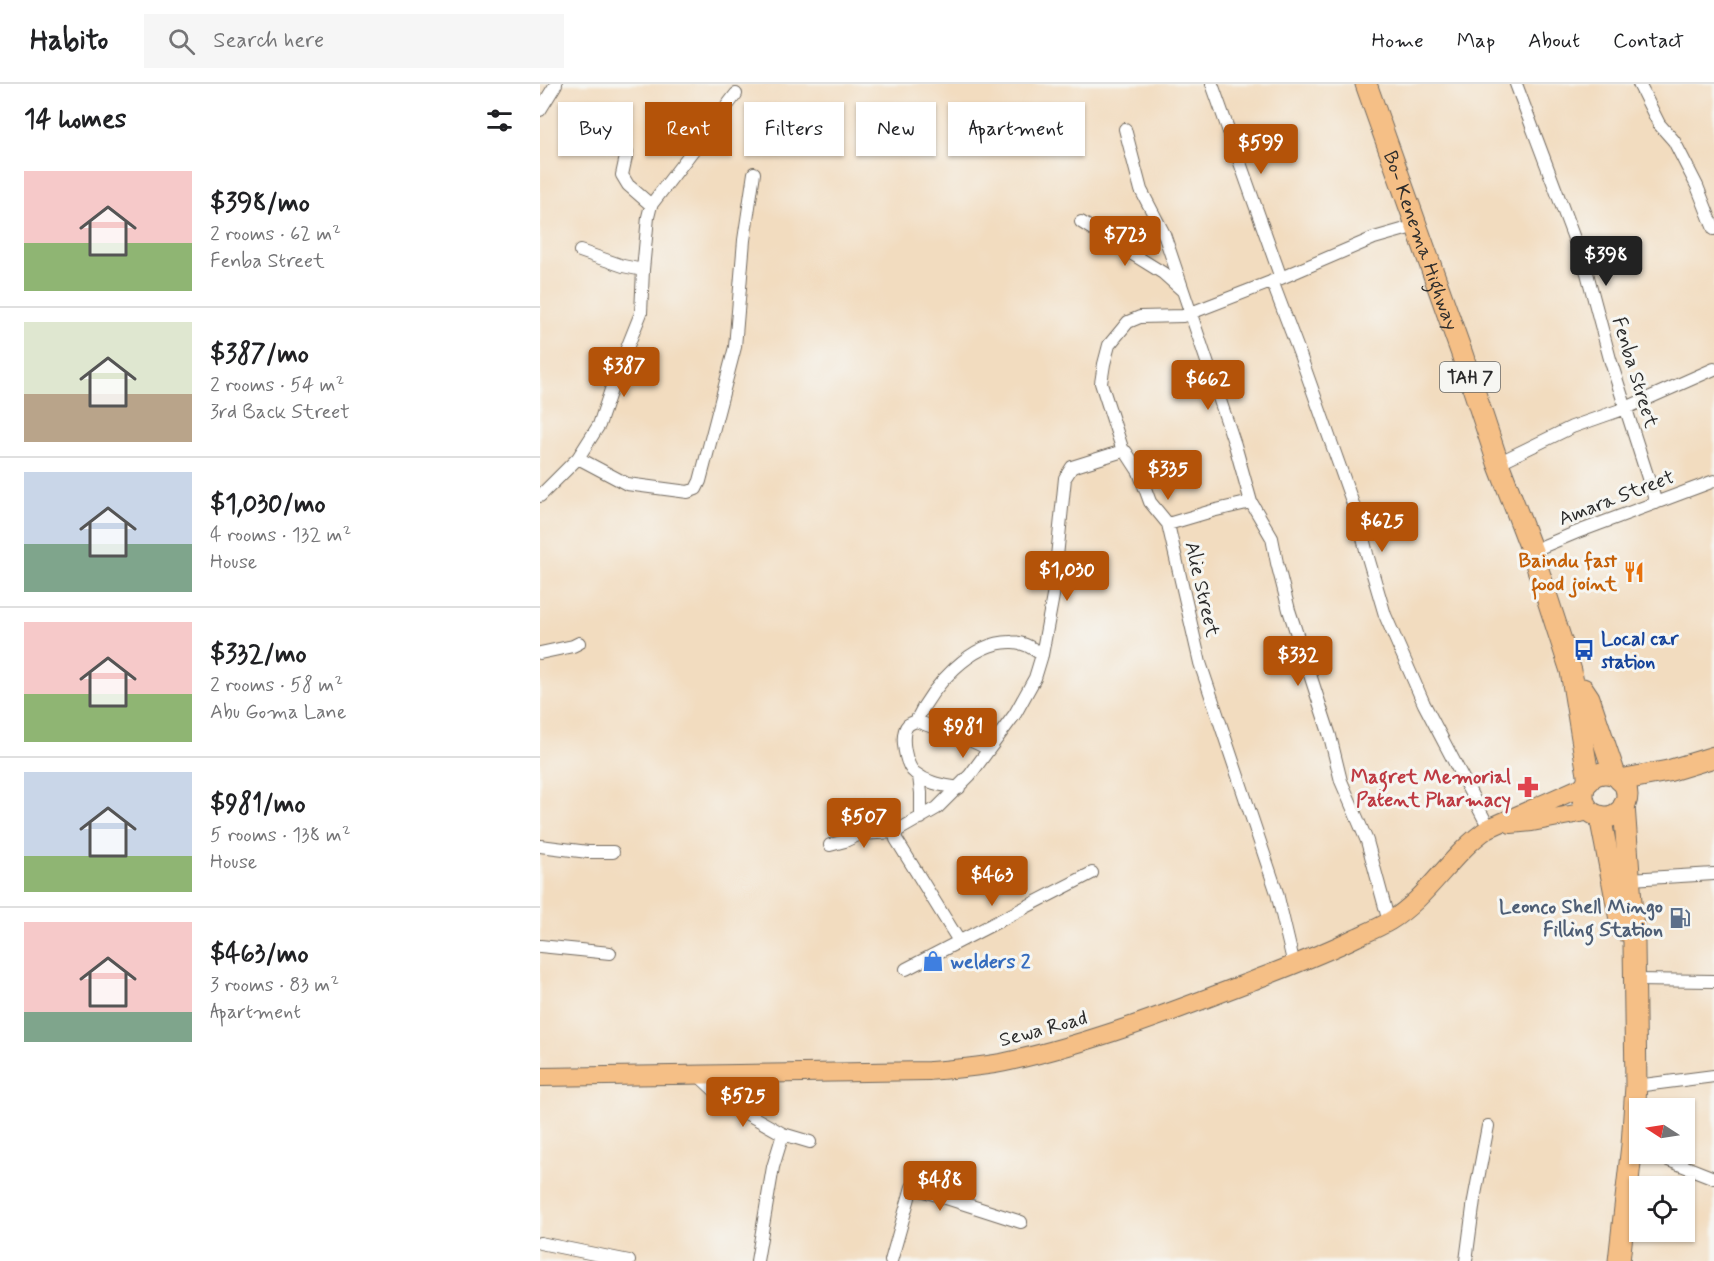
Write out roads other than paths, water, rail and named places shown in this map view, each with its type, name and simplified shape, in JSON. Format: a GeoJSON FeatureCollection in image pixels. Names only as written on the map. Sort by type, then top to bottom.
{"type":"FeatureCollection","features":[{"type":"Feature","properties":{"kind":"highway","name":"Bo- Kenema Highway"},"geometry":{"type":"LineString","coordinates":[[1366,84],[1462,354],[1498,463],[1532,551],[1571,671]]}},
{"type":"Feature","properties":{"kind":"highway","name":"TAH 7"},"geometry":{"type":"LineString","coordinates":[[1571,671],[1588,783]]}},
{"type":"Feature","properties":{"kind":"highway","name":"TAH 7"},"geometry":{"type":"LineString","coordinates":[[1571,671],[1589,698],[1622,789],[1634,943],[1635,1098]]}},
{"type":"Feature","properties":{"kind":"highway"},"geometry":{"type":"LineString","coordinates":[[1622,789],[1668,771],[1714,757]]}},
{"type":"Feature","properties":{"kind":"highway"},"geometry":{"type":"LineString","coordinates":[[1607,773],[1622,789],[1619,812],[1612,816],[1595,814],[1584,799],[1588,783],[1600,774],[1607,773]]}},
{"type":"Feature","properties":{"kind":"highway","name":"TAH 7"},"geometry":{"type":"LineString","coordinates":[[1595,814],[1633,974]]}},
{"type":"Feature","properties":{"kind":"highway","name":"TAH 7"},"geometry":{"type":"LineString","coordinates":[[1619,1261],[1633,1164]]}},
{"type":"Feature","properties":{"kind":"main road","name":"Sewa Road"},"geometry":{"type":"LineString","coordinates":[[540,1077],[929,1071],[1009,1061],[1092,1038],[1200,1001],[1294,965],[1389,922],[1420,897],[1477,836],[1493,826],[1588,783]]}},
{"type":"Feature","properties":{"kind":"main road"},"geometry":{"type":"LineString","coordinates":[[1493,826],[1595,814]]}},
{"type":"Feature","properties":{"kind":"street"},"geometry":{"type":"LineString","coordinates":[[540,110],[556,84]]}},
{"type":"Feature","properties":{"kind":"street"},"geometry":{"type":"LineString","coordinates":[[1212,84],[1299,352],[1358,518],[1385,615],[1424,704],[1493,826]]}},
{"type":"Feature","properties":{"kind":"street","name":"Fenba Street"},"geometry":{"type":"LineString","coordinates":[[1516,84],[1587,273],[1656,503]]}},
{"type":"Feature","properties":{"kind":"street"},"geometry":{"type":"LineString","coordinates":[[1639,84],[1659,124],[1674,141],[1697,186],[1714,228]]}},
{"type":"Feature","properties":{"kind":"street"},"geometry":{"type":"LineString","coordinates":[[540,496],[578,458],[599,425],[641,313],[643,270],[651,205],[736,94]]}},
{"type":"Feature","properties":{"kind":"street"},"geometry":{"type":"LineString","coordinates":[[1125,129],[1140,190],[1164,234],[1235,445],[1251,502],[1272,538],[1289,610],[1330,736],[1341,781],[1367,841],[1389,922]]}},
{"type":"Feature","properties":{"kind":"street"},"geometry":{"type":"LineString","coordinates":[[626,156],[622,175],[628,185],[651,205]]}},
{"type":"Feature","properties":{"kind":"street"},"geometry":{"type":"LineString","coordinates":[[578,458],[627,484],[688,492],[696,489],[735,347],[744,240],[754,173]]}},
{"type":"Feature","properties":{"kind":"street"},"geometry":{"type":"LineString","coordinates":[[1082,222],[1163,273],[1184,293]]}},
{"type":"Feature","properties":{"kind":"street","name":"Alie Street"},"geometry":{"type":"LineString","coordinates":[[1294,965],[1277,893],[1200,663],[1168,524],[1150,502],[1139,472],[1123,451],[1101,383],[1104,364],[1109,345],[1128,322],[1140,317],[1183,316],[1276,280],[1374,238],[1416,226]]}},
{"type":"Feature","properties":{"kind":"street"},"geometry":{"type":"LineString","coordinates":[[580,251],[623,266],[643,270]]}},
{"type":"Feature","properties":{"kind":"street"},"geometry":{"type":"LineString","coordinates":[[1498,463],[1572,428],[1626,408],[1714,369]]}},
{"type":"Feature","properties":{"kind":"street"},"geometry":{"type":"LineString","coordinates":[[830,845],[860,834],[895,832],[938,808],[970,775],[1015,714],[1035,678],[1042,655],[1053,596],[1065,478],[1072,466],[1123,451]]}},
{"type":"Feature","properties":{"kind":"street","name":"Amara Street"},"geometry":{"type":"LineString","coordinates":[[1532,551],[1714,480]]}},
{"type":"Feature","properties":{"kind":"street"},"geometry":{"type":"LineString","coordinates":[[1168,524],[1251,502]]}},
{"type":"Feature","properties":{"kind":"street"},"geometry":{"type":"LineString","coordinates":[[959,788],[933,784],[912,771],[903,745],[904,732],[908,725],[916,721],[932,693],[955,667],[968,657],[997,644],[1013,642],[1031,647],[1042,655]]}},
{"type":"Feature","properties":{"kind":"street"},"geometry":{"type":"LineString","coordinates":[[540,652],[579,643]]}},
{"type":"Feature","properties":{"kind":"street"},"geometry":{"type":"LineString","coordinates":[[916,721],[989,749]]}},
{"type":"Feature","properties":{"kind":"street"},"geometry":{"type":"LineString","coordinates":[[919,776],[921,818]]}},
{"type":"Feature","properties":{"kind":"street"},"geometry":{"type":"LineString","coordinates":[[895,832],[896,839],[959,941]]}},
{"type":"Feature","properties":{"kind":"street"},"geometry":{"type":"LineString","coordinates":[[540,846],[588,852],[613,852]]}},
{"type":"Feature","properties":{"kind":"street"},"geometry":{"type":"LineString","coordinates":[[906,969],[1092,873]]}},
{"type":"Feature","properties":{"kind":"street"},"geometry":{"type":"LineString","coordinates":[[1630,879],[1714,874]]}},
{"type":"Feature","properties":{"kind":"street"},"geometry":{"type":"LineString","coordinates":[[540,946],[610,953]]}},
{"type":"Feature","properties":{"kind":"street"},"geometry":{"type":"LineString","coordinates":[[1633,974],[1714,981]]}},
{"type":"Feature","properties":{"kind":"street"},"geometry":{"type":"LineString","coordinates":[[698,1075],[728,1103],[783,1134],[810,1142]]}},
{"type":"Feature","properties":{"kind":"street"},"geometry":{"type":"LineString","coordinates":[[1635,1086],[1714,1076]]}},
{"type":"Feature","properties":{"kind":"street"},"geometry":{"type":"LineString","coordinates":[[1466,1261],[1474,1200],[1488,1126]]}},
{"type":"Feature","properties":{"kind":"street"},"geometry":{"type":"LineString","coordinates":[[757,1261],[773,1167],[783,1134]]}},
{"type":"Feature","properties":{"kind":"street"},"geometry":{"type":"LineString","coordinates":[[1678,1164],[1714,1178]]}},
{"type":"Feature","properties":{"kind":"street"},"geometry":{"type":"LineString","coordinates":[[891,1261],[912,1187],[1021,1222]]}},
{"type":"Feature","properties":{"kind":"street"},"geometry":{"type":"LineString","coordinates":[[540,1243],[629,1261]]}},
{"type":"Feature","properties":{"kind":"place","name":"Baindu fast food joint"},"geometry":{"type":"Point","coordinates":[1634,572]}},
{"type":"Feature","properties":{"kind":"place","name":"Local car station"},"geometry":{"type":"Point","coordinates":[1584,650]}},
{"type":"Feature","properties":{"kind":"place","name":"Magret Memorial Patent Pharmacy"},"geometry":{"type":"Point","coordinates":[1528,787]}},
{"type":"Feature","properties":{"kind":"place","name":"Leonco Shell Mingo Filling Station"},"geometry":{"type":"Point","coordinates":[1680,918]}},
{"type":"Feature","properties":{"kind":"place","name":"welders 2"},"geometry":{"type":"Point","coordinates":[933,961]}}]}
